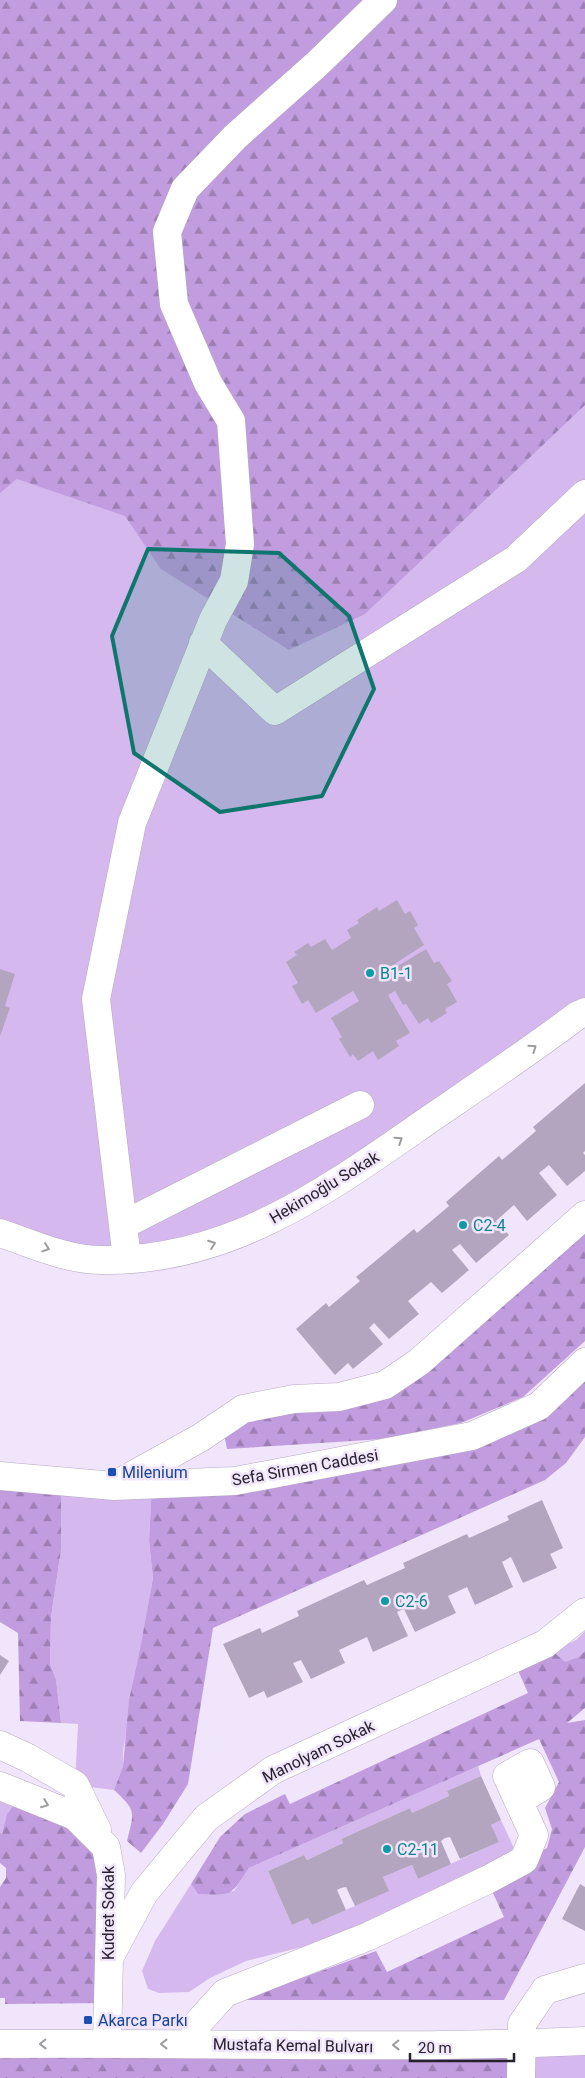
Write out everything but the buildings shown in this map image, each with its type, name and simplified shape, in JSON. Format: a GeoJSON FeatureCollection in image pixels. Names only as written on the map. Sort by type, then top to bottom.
{"type":"FeatureCollection","features":[{"type":"Feature","properties":{"kind":"street"},"geometry":{"type":"LineString","coordinates":[[127,1259],[96,1000],[132,823],[212,620],[234,581],[240,544],[231,421],[208,384],[174,304],[167,232],[185,189],[235,137],[317,64],[383,0]]}},
{"type":"Feature","properties":{"kind":"street"},"geometry":{"type":"LineString","coordinates":[[203,643],[275,711],[516,559],[585,494]]}},
{"type":"Feature","properties":{"kind":"street","name":"Hekimoğlu Sokak"},"geometry":{"type":"LineString","coordinates":[[0,1233],[78,1258],[102,1260],[165,1256],[197,1249],[283,1215],[406,1136],[578,1015],[585,1012]]}},
{"type":"Feature","properties":{"kind":"street"},"geometry":{"type":"LineString","coordinates":[[123,1225],[360,1105]]}},
{"type":"Feature","properties":{"kind":"street"},"geometry":{"type":"LineString","coordinates":[[114,1486],[200,1438],[243,1409],[294,1399],[339,1396],[385,1385],[419,1362],[585,1215]]}},
{"type":"Feature","properties":{"kind":"street","name":"Sefa Sirmen Caddesi"},"geometry":{"type":"LineString","coordinates":[[0,1476],[114,1486],[236,1482],[472,1436],[539,1406],[585,1362]]}},
{"type":"Feature","properties":{"kind":"street","name":"Manolyam Sokak"},"geometry":{"type":"LineString","coordinates":[[109,1958],[144,1893],[206,1818],[273,1770],[545,1644],[585,1612]]}},
{"type":"Feature","properties":{"kind":"street"},"geometry":{"type":"LineString","coordinates":[[0,1745],[28,1758],[75,1785],[106,1847]]}},
{"type":"Feature","properties":{"kind":"street","name":"Kudret Sokak"},"geometry":{"type":"LineString","coordinates":[[0,1786],[75,1816],[106,1847],[111,1875],[107,2044]]}},
{"type":"Feature","properties":{"kind":"street"},"geometry":{"type":"LineString","coordinates":[[193,2044],[197,2024],[225,1993],[369,1936],[478,1885],[524,1860],[534,1835],[519,1801]]}},
{"type":"Feature","properties":{"kind":"street"},"geometry":{"type":"LineString","coordinates":[[522,2078],[522,2024],[545,1990],[585,1978]]}},
{"type":"Feature","properties":{"kind":"street","name":"Mustafa Kemal Bulvarı"},"geometry":{"type":"LineString","coordinates":[[0,2044],[331,2046],[522,2044],[585,2041]]}},
{"type":"Feature","properties":{"kind":"highlighted area"},"geometry":{"type":"Polygon","coordinates":[[[148,549],[279,553],[349,616],[374,689],[322,796],[220,812],[134,753],[112,636],[148,549]]]}},
{"type":"Feature","properties":{"kind":"shaded area"},"geometry":{"type":"Polygon","coordinates":[[[0,0],[585,0],[585,1012],[319,1193],[127,1259],[0,1233],[0,0]]]}},
{"type":"Feature","properties":{"kind":"shaded area"},"geometry":{"type":"Polygon","coordinates":[[[61,1482],[152,1485],[149,1541],[153,1578],[123,1751],[123,1766],[114,1790],[75,1785],[78,1724],[61,1723],[56,1679],[50,1664],[51,1617],[61,1550],[61,1482]]]}},
{"type":"Feature","properties":{"kind":"shaded area"},"geometry":{"type":"Polygon","coordinates":[[[585,1631],[585,1683],[553,1651],[576,1640],[585,1631]]]}},
{"type":"Feature","properties":{"kind":"shaded area"},"geometry":{"type":"Polygon","coordinates":[[[478,1766],[481,1776],[447,1791],[449,1796],[412,1813],[410,1808],[341,1839],[343,1843],[307,1860],[304,1855],[268,1871],[292,1925],[308,1918],[312,1925],[388,1891],[383,1877],[412,1865],[418,1879],[498,1842],[491,1825],[501,1820],[517,1855],[346,1936],[246,1961],[210,1978],[189,1992],[159,1993],[148,1989],[142,1971],[155,1941],[191,1884],[198,1894],[234,1891],[249,1868],[478,1766]]]}},
{"type":"Feature","properties":{"kind":"shaded area"},"geometry":{"type":"Polygon","coordinates":[[[0,1786],[21,1795],[7,1814],[0,1842],[0,1786]]]}},
{"type":"Feature","properties":{"kind":"shaded area"},"geometry":{"type":"Polygon","coordinates":[[[585,2041],[585,2078],[521,2078],[523,2044],[585,2041]]]}},
{"type":"Feature","properties":{"kind":"green space"},"geometry":{"type":"Polygon","coordinates":[[[0,0],[585,0],[585,405],[365,614],[289,650],[161,569],[125,516],[17,479],[0,493],[0,0]]]}},
{"type":"Feature","properties":{"kind":"green space"},"geometry":{"type":"Polygon","coordinates":[[[585,1215],[585,1341],[523,1397],[461,1423],[383,1439],[227,1449],[222,1423],[385,1385],[585,1215]]]}},
{"type":"Feature","properties":{"kind":"green space"},"geometry":{"type":"Polygon","coordinates":[[[585,1362],[585,1437],[566,1463],[545,1480],[213,1628],[188,1784],[163,1824],[141,1853],[127,1841],[132,1812],[127,1803],[114,1790],[123,1766],[129,1700],[153,1578],[149,1541],[152,1485],[472,1436],[585,1362]]]}},
{"type":"Feature","properties":{"kind":"green space"},"geometry":{"type":"Polygon","coordinates":[[[0,1476],[61,1482],[61,1550],[51,1617],[50,1664],[56,1679],[61,1723],[20,1721],[18,1633],[0,1622],[0,1476]]]}},
{"type":"Feature","properties":{"kind":"green space"},"geometry":{"type":"Polygon","coordinates":[[[545,1644],[565,1662],[579,1657],[585,1651],[585,1708],[567,1723],[585,1720],[585,1847],[504,2000],[244,2000],[254,1992],[299,1979],[376,1951],[387,1972],[504,1917],[487,1880],[547,1848],[552,1829],[545,1808],[559,1782],[539,1739],[249,1868],[230,1892],[225,1894],[198,1894],[191,1884],[220,1837],[245,1814],[285,1794],[290,1804],[528,1693],[513,1659],[545,1644]]]}},
{"type":"Feature","properties":{"kind":"green space"},"geometry":{"type":"Polygon","coordinates":[[[21,1795],[106,1847],[107,2003],[5,2004],[5,1998],[0,1998],[0,1887],[6,1878],[6,1868],[0,1863],[0,1833],[2,1834],[7,1814],[21,1795]]]}},
{"type":"Feature","properties":{"kind":"green space"},"geometry":{"type":"Polygon","coordinates":[[[0,2044],[523,2044],[521,2078],[0,2078],[0,2044]]]}},
{"type":"Feature","properties":{"kind":"place","name":"B1-1"},"geometry":{"type":"Point","coordinates":[370,973]}},
{"type":"Feature","properties":{"kind":"place","name":"C2-4"},"geometry":{"type":"Point","coordinates":[463,1225]}},
{"type":"Feature","properties":{"kind":"place","name":"Milenium"},"geometry":{"type":"Point","coordinates":[112,1472]}},
{"type":"Feature","properties":{"kind":"place","name":"C2-6"},"geometry":{"type":"Point","coordinates":[385,1601]}},
{"type":"Feature","properties":{"kind":"place","name":"C2-11"},"geometry":{"type":"Point","coordinates":[387,1849]}},
{"type":"Feature","properties":{"kind":"place","name":"Akarca Parkı"},"geometry":{"type":"Point","coordinates":[88,2020]}}]}
